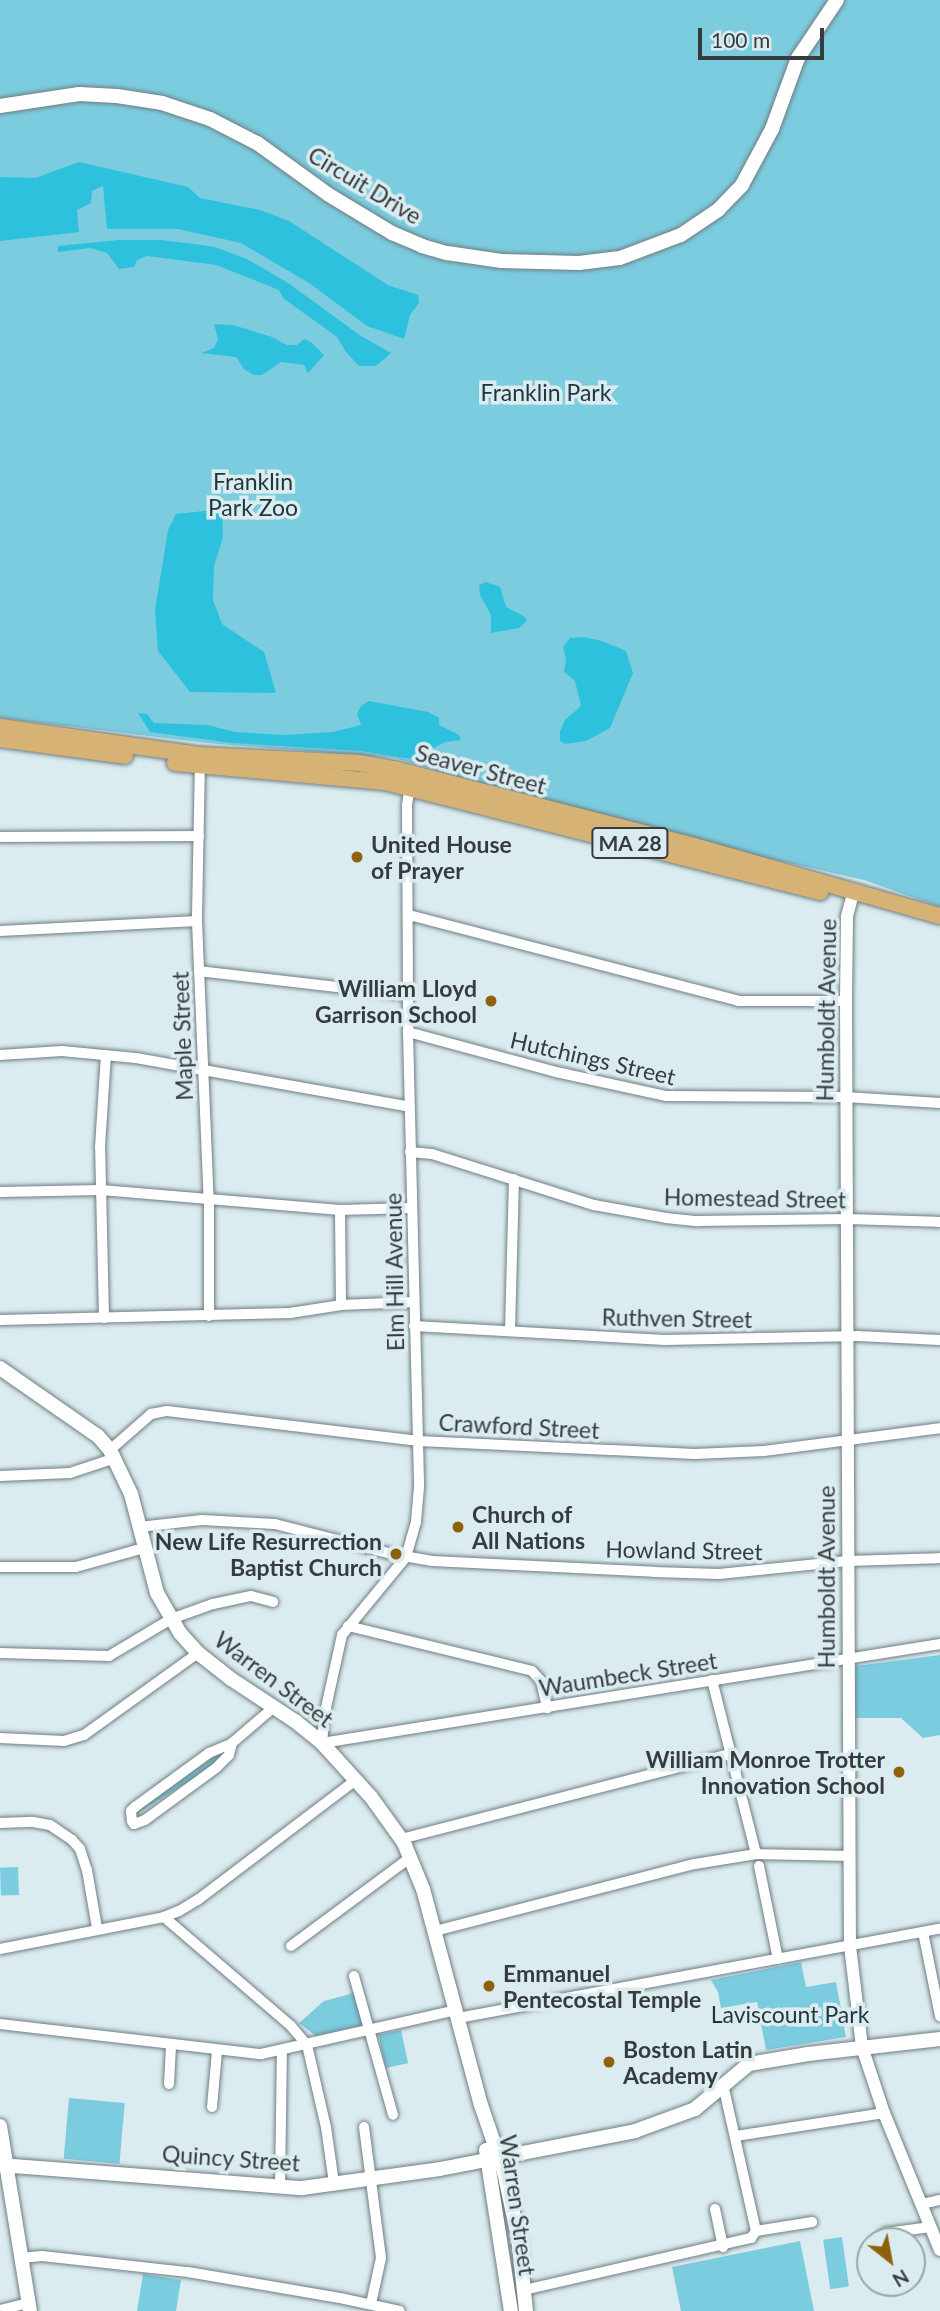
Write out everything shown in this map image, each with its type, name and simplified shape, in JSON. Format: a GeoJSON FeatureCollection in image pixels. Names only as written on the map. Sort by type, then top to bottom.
{"type":"FeatureCollection","features":[{"type":"Feature","properties":{"kind":"main road","name":"Circuit Drive"},"geometry":{"type":"LineString","coordinates":[[0,106],[79,94],[117,96],[162,103],[226,126],[257,143],[367,218],[422,246],[501,261],[541,263],[620,258],[681,235],[718,210],[742,185],[772,129],[798,58],[836,0]]}},
{"type":"Feature","properties":{"kind":"main road","name":"Seaver Street"},"geometry":{"type":"LineString","coordinates":[[0,727],[200,761]]}},
{"type":"Feature","properties":{"kind":"main road","name":"Seaver Street"},"geometry":{"type":"LineString","coordinates":[[0,739],[347,776],[410,780],[940,916]]}},
{"type":"Feature","properties":{"kind":"main road","name":"Seaver Street"},"geometry":{"type":"LineString","coordinates":[[852,895],[940,927]]}},
{"type":"Feature","properties":{"kind":"main road","name":"Warren Street"},"geometry":{"type":"LineString","coordinates":[[0,1368],[98,1436],[112,1454],[131,1494],[159,1599],[198,1653],[322,1743],[356,1780],[401,1839],[411,1857],[435,1931],[494,2158],[518,2236],[526,2311]]}},
{"type":"Feature","properties":{"kind":"main road","name":"Quincy Street"},"geometry":{"type":"LineString","coordinates":[[2,2165],[116,2171],[280,2187],[372,2178],[494,2158],[657,2125],[695,2109],[736,2073],[760,2061],[940,2039]]}},
{"type":"Feature","properties":{"kind":"main road"},"geometry":{"type":"LineString","coordinates":[[0,2126],[2,2165],[29,2307]]}},
{"type":"Feature","properties":{"kind":"main road","name":"Warren Street"},"geometry":{"type":"LineString","coordinates":[[494,2158],[511,2311]]}},
{"type":"Feature","properties":{"kind":"street","name":"Maple Street"},"geometry":{"type":"LineString","coordinates":[[200,761],[197,921],[209,1199],[209,1316]]}},
{"type":"Feature","properties":{"kind":"street","name":"Elm Hill Avenue"},"geometry":{"type":"LineString","coordinates":[[322,1743],[337,1653],[348,1626],[390,1580],[406,1557],[416,1522],[419,1441],[413,1302],[408,1031],[410,780]]}},
{"type":"Feature","properties":{"kind":"street"},"geometry":{"type":"LineString","coordinates":[[0,837],[199,836]]}},
{"type":"Feature","properties":{"kind":"street","name":"Humboldt Avenue"},"geometry":{"type":"LineString","coordinates":[[852,895],[847,922],[845,1097],[850,1946],[862,2048],[884,2113],[940,2250]]}},
{"type":"Feature","properties":{"kind":"street"},"geometry":{"type":"LineString","coordinates":[[409,915],[738,1001],[846,1000]]}},
{"type":"Feature","properties":{"kind":"street"},"geometry":{"type":"LineString","coordinates":[[0,931],[197,921]]}},
{"type":"Feature","properties":{"kind":"street"},"geometry":{"type":"LineString","coordinates":[[199,971],[408,995]]}},
{"type":"Feature","properties":{"kind":"street","name":"Hutchings Street"},"geometry":{"type":"LineString","coordinates":[[408,1031],[556,1072],[666,1096],[845,1097],[940,1103]]}},
{"type":"Feature","properties":{"kind":"street"},"geometry":{"type":"LineString","coordinates":[[0,1055],[62,1051],[106,1055],[410,1107]]}},
{"type":"Feature","properties":{"kind":"street"},"geometry":{"type":"LineString","coordinates":[[104,1318],[101,1190],[106,1055]]}},
{"type":"Feature","properties":{"kind":"street","name":"Homestead Street"},"geometry":{"type":"LineString","coordinates":[[410,1152],[432,1154],[594,1205],[666,1218],[697,1221],[847,1219],[940,1222]]}},
{"type":"Feature","properties":{"kind":"street"},"geometry":{"type":"LineString","coordinates":[[510,1331],[514,1179]]}},
{"type":"Feature","properties":{"kind":"street"},"geometry":{"type":"LineString","coordinates":[[0,1192],[101,1190],[340,1210],[412,1208]]}},
{"type":"Feature","properties":{"kind":"street"},"geometry":{"type":"LineString","coordinates":[[340,1210],[341,1304]]}},
{"type":"Feature","properties":{"kind":"street"},"geometry":{"type":"LineString","coordinates":[[0,1320],[209,1316],[299,1312],[341,1304],[413,1302]]}},
{"type":"Feature","properties":{"kind":"street","name":"Ruthven Street"},"geometry":{"type":"LineString","coordinates":[[414,1326],[665,1340],[848,1336],[940,1340]]}},
{"type":"Feature","properties":{"kind":"street","name":"Crawford Street"},"geometry":{"type":"LineString","coordinates":[[112,1454],[151,1414],[167,1411],[419,1441],[724,1454],[940,1428]]}},
{"type":"Feature","properties":{"kind":"street"},"geometry":{"type":"LineString","coordinates":[[0,1476],[70,1474],[112,1454]]}},
{"type":"Feature","properties":{"kind":"street","name":"Howland Street"},"geometry":{"type":"LineString","coordinates":[[139,1527],[202,1520],[275,1524],[406,1557],[471,1563],[719,1574],[847,1561],[940,1558]]}},
{"type":"Feature","properties":{"kind":"street"},"geometry":{"type":"LineString","coordinates":[[0,1567],[76,1567],[144,1548]]}},
{"type":"Feature","properties":{"kind":"street"},"geometry":{"type":"LineString","coordinates":[[0,1653],[109,1656],[171,1619],[237,1597],[251,1596],[273,1602]]}},
{"type":"Feature","properties":{"kind":"street"},"geometry":{"type":"LineString","coordinates":[[348,1626],[532,1671],[541,1681],[547,1708]]}},
{"type":"Feature","properties":{"kind":"street","name":"Waumbeck Street"},"geometry":{"type":"LineString","coordinates":[[322,1743],[940,1644]]}},
{"type":"Feature","properties":{"kind":"street"},"geometry":{"type":"LineString","coordinates":[[0,1738],[64,1741],[85,1735],[198,1653]]}},
{"type":"Feature","properties":{"kind":"street"},"geometry":{"type":"LineString","coordinates":[[712,1680],[756,1854]]}},
{"type":"Feature","properties":{"kind":"street"},"geometry":{"type":"LineString","coordinates":[[232,1743],[229,1755],[216,1768],[145,1820],[134,1824],[130,1817],[135,1807],[209,1754],[232,1743],[274,1707]]}},
{"type":"Feature","properties":{"kind":"street"},"geometry":{"type":"LineString","coordinates":[[401,1839],[730,1754]]}},
{"type":"Feature","properties":{"kind":"street"},"geometry":{"type":"LineString","coordinates":[[0,1949],[164,1917],[199,1899],[356,1780]]}},
{"type":"Feature","properties":{"kind":"street"},"geometry":{"type":"LineString","coordinates":[[0,1823],[33,1822],[50,1825],[72,1840],[79,1849],[87,1870],[97,1928]]}},
{"type":"Feature","properties":{"kind":"street"},"geometry":{"type":"LineString","coordinates":[[435,1931],[669,1869],[756,1854],[848,1856]]}},
{"type":"Feature","properties":{"kind":"street"},"geometry":{"type":"LineString","coordinates":[[291,1946],[411,1857]]}},
{"type":"Feature","properties":{"kind":"street"},"geometry":{"type":"LineString","coordinates":[[759,1866],[778,1959]]}},
{"type":"Feature","properties":{"kind":"street"},"geometry":{"type":"LineString","coordinates":[[164,1917],[291,2026],[307,2045],[326,2127],[334,2183]]}},
{"type":"Feature","properties":{"kind":"street"},"geometry":{"type":"LineString","coordinates":[[0,2024],[247,2054],[282,2051],[457,2014],[940,1929]]}},
{"type":"Feature","properties":{"kind":"street"},"geometry":{"type":"LineString","coordinates":[[923,1932],[940,2016]]}},
{"type":"Feature","properties":{"kind":"street"},"geometry":{"type":"LineString","coordinates":[[354,1976],[393,2115]]}},
{"type":"Feature","properties":{"kind":"street"},"geometry":{"type":"LineString","coordinates":[[169,2084],[171,2045]]}},
{"type":"Feature","properties":{"kind":"street"},"geometry":{"type":"LineString","coordinates":[[212,2107],[217,2051]]}},
{"type":"Feature","properties":{"kind":"street"},"geometry":{"type":"LineString","coordinates":[[280,2187],[282,2051]]}},
{"type":"Feature","properties":{"kind":"street"},"geometry":{"type":"LineString","coordinates":[[723,2085],[756,2231]]}},
{"type":"Feature","properties":{"kind":"street"},"geometry":{"type":"LineString","coordinates":[[736,2136],[884,2113]]}},
{"type":"Feature","properties":{"kind":"street"},"geometry":{"type":"LineString","coordinates":[[364,2127],[381,2258],[371,2304]]}},
{"type":"Feature","properties":{"kind":"street"},"geometry":{"type":"LineString","coordinates":[[922,2204],[940,2200]]}},
{"type":"Feature","properties":{"kind":"street"},"geometry":{"type":"LineString","coordinates":[[716,2209],[723,2247]]}},
{"type":"Feature","properties":{"kind":"street"},"geometry":{"type":"LineString","coordinates":[[524,2290],[748,2241],[756,2231],[813,2222]]}},
{"type":"Feature","properties":{"kind":"street"},"geometry":{"type":"LineString","coordinates":[[926,2228],[931,2227]]}},
{"type":"Feature","properties":{"kind":"street"},"geometry":{"type":"LineString","coordinates":[[20,2258],[42,2256],[188,2272],[400,2311]]}},
{"type":"Feature","properties":{"kind":"street"},"geometry":{"type":"LineString","coordinates":[[0,2310],[29,2307]]}},
{"type":"Feature","properties":{"kind":"green space","name":"Franklin Park"},"geometry":{"type":"Polygon","coordinates":[[[0,0],[940,0],[940,907],[864,880],[612,823],[395,758],[207,743],[0,718],[0,0]]]}},
{"type":"Feature","properties":{"kind":"green space"},"geometry":{"type":"Polygon","coordinates":[[[940,1655],[940,1735],[923,1738],[901,1718],[853,1718],[856,1666],[940,1655]]]}},
{"type":"Feature","properties":{"kind":"green space"},"geometry":{"type":"Polygon","coordinates":[[[217,1753],[222,1761],[137,1814],[132,1806],[217,1753]]]}},
{"type":"Feature","properties":{"kind":"green space"},"geometry":{"type":"Polygon","coordinates":[[[18,1867],[19,1895],[1,1896],[0,1868],[18,1867]]]}},
{"type":"Feature","properties":{"kind":"green space","name":"Laviscount Park"},"geometry":{"type":"Polygon","coordinates":[[[801,1962],[806,1987],[836,1982],[846,2037],[766,2050],[757,2002],[721,2008],[718,1992],[711,1980],[801,1962]]]}},
{"type":"Feature","properties":{"kind":"green space"},"geometry":{"type":"Polygon","coordinates":[[[354,1993],[364,2025],[316,2036],[299,2023],[324,2001],[354,1993]]]}},
{"type":"Feature","properties":{"kind":"green space"},"geometry":{"type":"Polygon","coordinates":[[[401,2030],[408,2063],[386,2068],[379,2035],[401,2030]]]}},
{"type":"Feature","properties":{"kind":"green space"},"geometry":{"type":"Polygon","coordinates":[[[69,2098],[125,2103],[119,2164],[64,2159],[69,2098]]]}},
{"type":"Feature","properties":{"kind":"green space"},"geometry":{"type":"Polygon","coordinates":[[[842,2237],[849,2287],[830,2289],[823,2240],[842,2237]]]}},
{"type":"Feature","properties":{"kind":"green space"},"geometry":{"type":"Polygon","coordinates":[[[800,2241],[814,2311],[681,2311],[672,2267],[800,2241]]]}},
{"type":"Feature","properties":{"kind":"green space"},"geometry":{"type":"Polygon","coordinates":[[[143,2274],[181,2280],[176,2311],[137,2311],[143,2274]]]}},
{"type":"Feature","properties":{"kind":"shaded area"},"geometry":{"type":"Polygon","coordinates":[[[79,162],[188,187],[200,198],[260,210],[289,221],[388,285],[418,295],[419,303],[410,315],[404,339],[367,326],[309,283],[241,243],[178,229],[107,229],[103,186],[92,191],[91,203],[77,210],[79,232],[0,241],[0,177],[35,178],[79,162]]]}},
{"type":"Feature","properties":{"kind":"shaded area"},"geometry":{"type":"Polygon","coordinates":[[[119,240],[161,240],[215,247],[247,259],[288,283],[361,336],[391,353],[376,366],[359,366],[337,337],[283,298],[279,290],[216,265],[147,256],[137,260],[134,267],[119,269],[107,253],[90,248],[58,252],[58,246],[119,240]]]}},
{"type":"Feature","properties":{"kind":"shaded area"},"geometry":{"type":"Polygon","coordinates":[[[214,324],[233,325],[272,337],[287,345],[297,345],[304,339],[324,355],[308,373],[304,365],[281,362],[262,375],[254,375],[244,369],[236,357],[201,353],[214,348],[218,339],[214,324]]]}},
{"type":"Feature","properties":{"kind":"shaded area"},"geometry":{"type":"Polygon","coordinates":[[[222,509],[223,537],[214,566],[213,600],[222,624],[264,652],[276,693],[190,692],[158,651],[155,610],[168,530],[176,514],[222,509]]]}},
{"type":"Feature","properties":{"kind":"shaded area"},"geometry":{"type":"Polygon","coordinates":[[[486,582],[500,587],[506,607],[525,617],[527,621],[519,628],[491,633],[491,615],[480,595],[479,585],[486,582]]]}},
{"type":"Feature","properties":{"kind":"shaded area"},"geometry":{"type":"Polygon","coordinates":[[[583,637],[626,651],[633,673],[610,728],[586,741],[565,744],[560,741],[560,731],[565,720],[581,706],[575,681],[564,672],[566,660],[563,647],[570,638],[583,637]]]}},
{"type":"Feature","properties":{"kind":"shaded area"},"geometry":{"type":"Polygon","coordinates":[[[369,701],[428,712],[439,718],[439,725],[459,735],[461,740],[445,742],[412,759],[361,751],[232,743],[150,732],[138,713],[147,714],[154,723],[207,725],[235,732],[284,735],[333,732],[361,725],[357,714],[361,706],[369,701]]]}},
{"type":"Feature","properties":{"kind":"place","name":"United House of Prayer"},"geometry":{"type":"Point","coordinates":[357,857]}},
{"type":"Feature","properties":{"kind":"place","name":"William Lloyd Garrison School"},"geometry":{"type":"Point","coordinates":[491,1001]}},
{"type":"Feature","properties":{"kind":"place","name":"Church of All Nations"},"geometry":{"type":"Point","coordinates":[458,1527]}},
{"type":"Feature","properties":{"kind":"place","name":"New Life Resurrection Baptist Church"},"geometry":{"type":"Point","coordinates":[396,1554]}},
{"type":"Feature","properties":{"kind":"place","name":"William Monroe Trotter Innovation School"},"geometry":{"type":"Point","coordinates":[899,1772]}},
{"type":"Feature","properties":{"kind":"place","name":"Emmanuel Pentecostal Temple"},"geometry":{"type":"Point","coordinates":[489,1986]}},
{"type":"Feature","properties":{"kind":"place","name":"Boston Latin Academy"},"geometry":{"type":"Point","coordinates":[609,2062]}},
{"type":"Feature","properties":{"kind":"park label","name":"Franklin Park Zoo"},"geometry":{"type":"Point","coordinates":[253,494]}}]}
